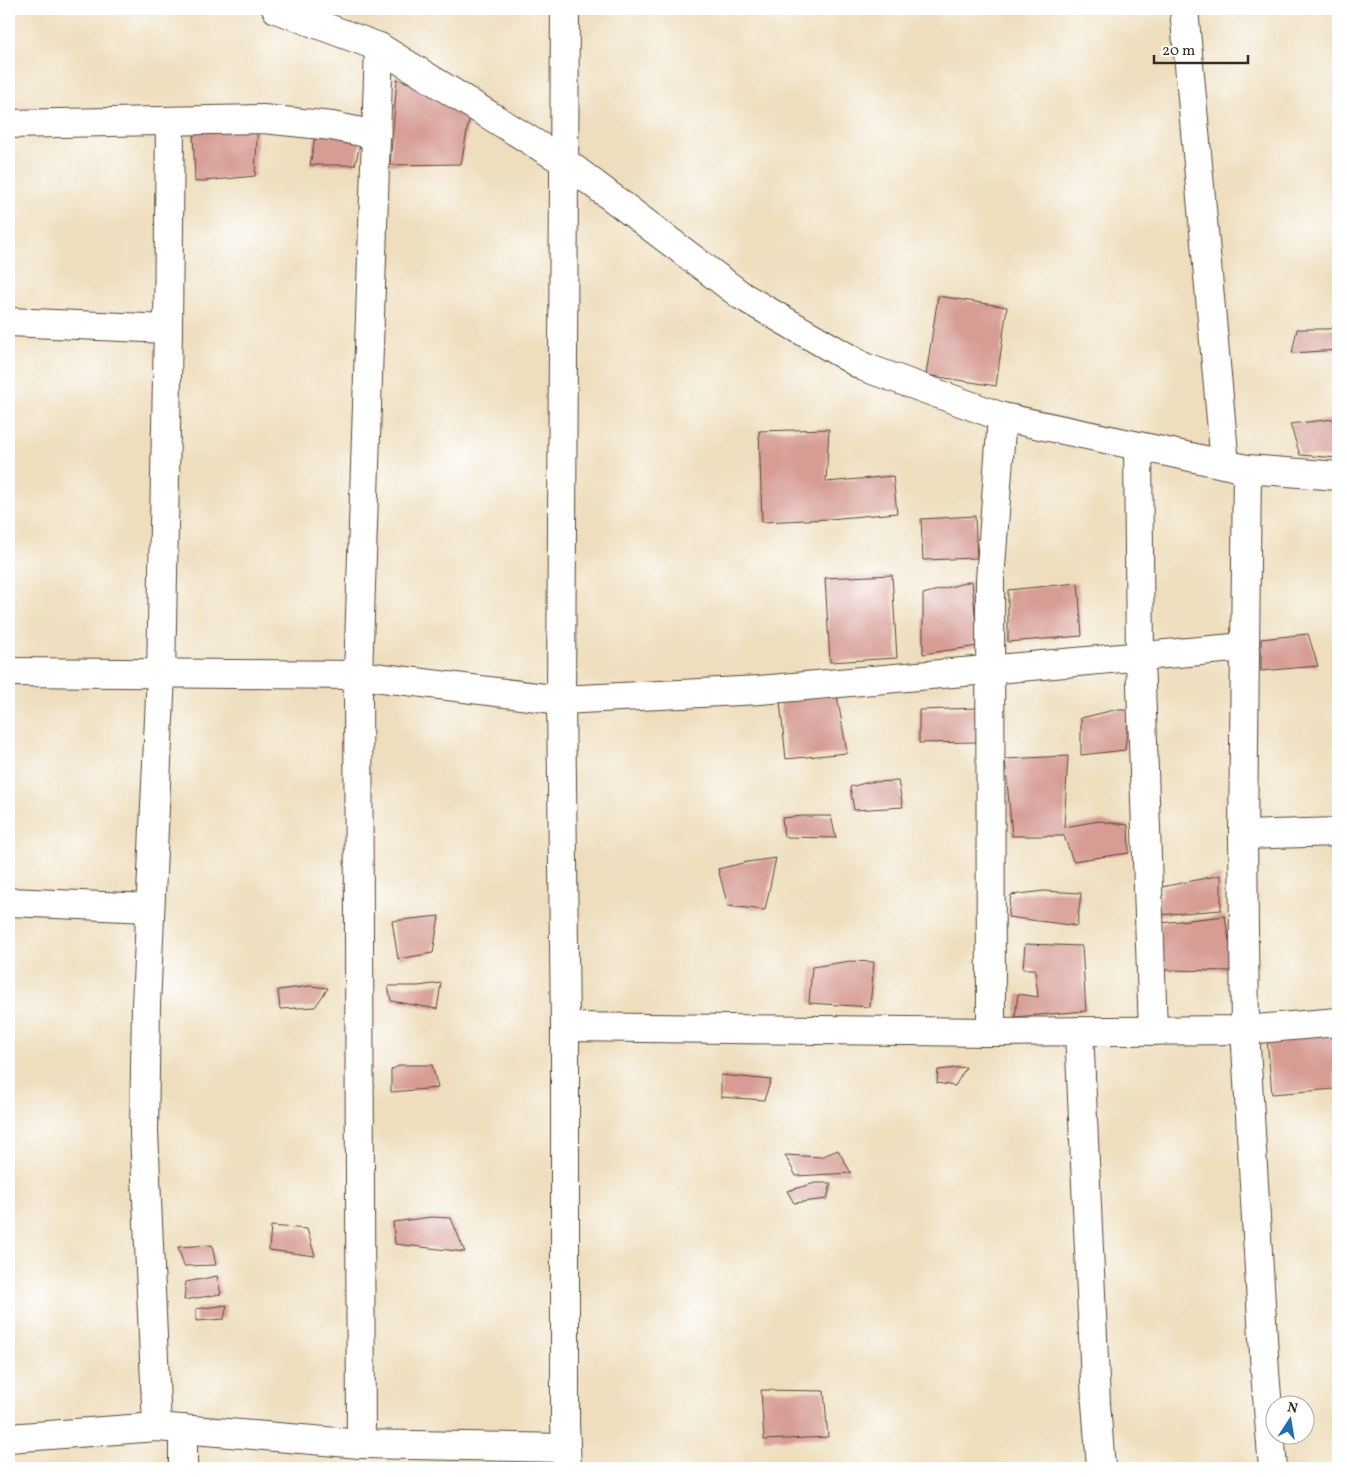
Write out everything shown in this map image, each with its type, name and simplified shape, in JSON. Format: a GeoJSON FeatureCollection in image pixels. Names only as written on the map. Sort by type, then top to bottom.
{"type":"FeatureCollection","features":[{"type":"Feature","properties":{"kind":"street"},"geometry":{"type":"LineString","coordinates":[[276,9],[379,47],[565,162],[742,296],[864,367],[1002,417],[1236,467],[1338,476]]}},
{"type":"Feature","properties":{"kind":"street"},"geometry":{"type":"LineString","coordinates":[[9,1438],[170,1428],[361,1444],[566,1458],[565,1027],[561,700],[565,9]]}},
{"type":"Feature","properties":{"kind":"street"},"geometry":{"type":"LineString","coordinates":[[1184,9],[1236,467],[1245,647],[1243,835],[1246,1030],[1265,1372],[1273,1468]]}},
{"type":"Feature","properties":{"kind":"street"},"geometry":{"type":"LineString","coordinates":[[361,1444],[358,675],[379,47]]}},
{"type":"Feature","properties":{"kind":"street"},"geometry":{"type":"LineString","coordinates":[[9,124],[263,119],[332,126],[376,134]]}},
{"type":"Feature","properties":{"kind":"street"},"geometry":{"type":"LineString","coordinates":[[170,122],[161,674],[146,1004],[144,1132],[170,1428],[183,1468]]}},
{"type":"Feature","properties":{"kind":"street"},"geometry":{"type":"LineString","coordinates":[[9,322],[168,330]]}},
{"type":"Feature","properties":{"kind":"street"},"geometry":{"type":"LineString","coordinates":[[991,1032],[990,580],[1002,417]]}},
{"type":"Feature","properties":{"kind":"street"},"geometry":{"type":"LineString","coordinates":[[1138,446],[1140,656],[1153,1031]]}},
{"type":"Feature","properties":{"kind":"street"},"geometry":{"type":"LineString","coordinates":[[9,672],[358,675],[561,700],[760,690],[1245,647]]}},
{"type":"Feature","properties":{"kind":"street"},"geometry":{"type":"LineString","coordinates":[[1243,835],[1338,832]]}},
{"type":"Feature","properties":{"kind":"street"},"geometry":{"type":"LineString","coordinates":[[9,902],[150,908]]}},
{"type":"Feature","properties":{"kind":"street"},"geometry":{"type":"LineString","coordinates":[[565,1027],[991,1032],[1153,1031],[1246,1030],[1338,1022]]}},
{"type":"Feature","properties":{"kind":"street"},"geometry":{"type":"LineString","coordinates":[[1079,1031],[1096,1402],[1101,1468]]}},
{"type":"Feature","properties":{"kind":"building"},"geometry":{"type":"Polygon","coordinates":[[[397,79],[472,104],[461,164],[390,165],[397,79]]]}},
{"type":"Feature","properties":{"kind":"building"},"geometry":{"type":"Polygon","coordinates":[[[258,119],[255,176],[195,182],[193,130],[258,119]]]}},
{"type":"Feature","properties":{"kind":"building"},"geometry":{"type":"Polygon","coordinates":[[[316,132],[363,132],[355,165],[310,165],[316,132]]]}},
{"type":"Feature","properties":{"kind":"building"},"geometry":{"type":"Polygon","coordinates":[[[938,296],[1007,307],[996,386],[926,375],[938,296]]]}},
{"type":"Feature","properties":{"kind":"building"},"geometry":{"type":"Polygon","coordinates":[[[1338,327],[1338,350],[1292,353],[1297,329],[1328,329],[1338,327]]]}},
{"type":"Feature","properties":{"kind":"building"},"geometry":{"type":"Polygon","coordinates":[[[1334,419],[1338,458],[1300,455],[1290,424],[1334,419]]]}},
{"type":"Feature","properties":{"kind":"building"},"geometry":{"type":"Polygon","coordinates":[[[829,429],[826,482],[893,476],[897,513],[762,522],[759,431],[829,429]]]}},
{"type":"Feature","properties":{"kind":"building"},"geometry":{"type":"Polygon","coordinates":[[[975,516],[977,558],[923,560],[921,519],[975,516]]]}},
{"type":"Feature","properties":{"kind":"building"},"geometry":{"type":"Polygon","coordinates":[[[892,575],[897,658],[830,662],[825,578],[892,575]]]}},
{"type":"Feature","properties":{"kind":"building"},"geometry":{"type":"Polygon","coordinates":[[[972,581],[978,646],[923,654],[923,594],[972,581]]]}},
{"type":"Feature","properties":{"kind":"building"},"geometry":{"type":"Polygon","coordinates":[[[1078,583],[1082,636],[1008,642],[1008,590],[1078,583]]]}},
{"type":"Feature","properties":{"kind":"building"},"geometry":{"type":"Polygon","coordinates":[[[1308,634],[1318,666],[1261,671],[1261,639],[1308,634]]]}},
{"type":"Feature","properties":{"kind":"building"},"geometry":{"type":"Polygon","coordinates":[[[837,695],[847,753],[786,759],[780,701],[837,695]]]}},
{"type":"Feature","properties":{"kind":"building"},"geometry":{"type":"Polygon","coordinates":[[[978,708],[976,742],[919,743],[919,710],[978,708]]]}},
{"type":"Feature","properties":{"kind":"building"},"geometry":{"type":"Polygon","coordinates":[[[1114,710],[1129,710],[1125,750],[1081,755],[1081,718],[1114,710]]]}},
{"type":"Feature","properties":{"kind":"building"},"geometry":{"type":"Polygon","coordinates":[[[1068,756],[1064,827],[1099,821],[1128,825],[1129,853],[1073,861],[1064,836],[1012,836],[1005,759],[1068,756]]]}},
{"type":"Feature","properties":{"kind":"building"},"geometry":{"type":"Polygon","coordinates":[[[898,781],[903,807],[854,810],[850,787],[869,782],[898,781]]]}},
{"type":"Feature","properties":{"kind":"building"},"geometry":{"type":"Polygon","coordinates":[[[831,816],[836,838],[784,837],[782,818],[831,816]]]}},
{"type":"Feature","properties":{"kind":"building"},"geometry":{"type":"Polygon","coordinates":[[[776,858],[765,910],[728,906],[718,869],[776,858]]]}},
{"type":"Feature","properties":{"kind":"building"},"geometry":{"type":"Polygon","coordinates":[[[1221,875],[1221,910],[1158,915],[1162,887],[1221,875]]]}},
{"type":"Feature","properties":{"kind":"building"},"geometry":{"type":"Polygon","coordinates":[[[1044,891],[1081,893],[1077,926],[1008,917],[1011,895],[1044,891]]]}},
{"type":"Feature","properties":{"kind":"building"},"geometry":{"type":"Polygon","coordinates":[[[439,916],[433,953],[398,959],[392,921],[439,916]]]}},
{"type":"Feature","properties":{"kind":"building"},"geometry":{"type":"Polygon","coordinates":[[[1225,916],[1234,971],[1162,970],[1161,923],[1225,916]]]}},
{"type":"Feature","properties":{"kind":"building"},"geometry":{"type":"Polygon","coordinates":[[[1025,944],[1082,946],[1086,1011],[1015,1017],[1018,994],[1038,997],[1035,969],[1023,969],[1025,944]]]}},
{"type":"Feature","properties":{"kind":"building"},"geometry":{"type":"Polygon","coordinates":[[[850,961],[874,962],[870,1007],[809,1003],[812,967],[850,961]]]}},
{"type":"Feature","properties":{"kind":"building"},"geometry":{"type":"Polygon","coordinates":[[[441,983],[437,1009],[391,1001],[388,986],[418,986],[441,983]]]}},
{"type":"Feature","properties":{"kind":"building"},"geometry":{"type":"Polygon","coordinates":[[[311,986],[328,988],[315,1007],[280,1009],[278,990],[311,986]]]}},
{"type":"Feature","properties":{"kind":"building"},"geometry":{"type":"Polygon","coordinates":[[[1333,1022],[1335,1089],[1272,1094],[1266,1028],[1333,1022]]]}},
{"type":"Feature","properties":{"kind":"building"},"geometry":{"type":"Polygon","coordinates":[[[400,1065],[432,1065],[438,1088],[391,1092],[391,1070],[400,1065]]]}},
{"type":"Feature","properties":{"kind":"building"},"geometry":{"type":"Polygon","coordinates":[[[966,1067],[955,1086],[937,1083],[938,1070],[966,1067]]]}},
{"type":"Feature","properties":{"kind":"building"},"geometry":{"type":"Polygon","coordinates":[[[721,1075],[771,1080],[764,1100],[721,1097],[721,1075]]]}},
{"type":"Feature","properties":{"kind":"building"},"geometry":{"type":"Polygon","coordinates":[[[838,1150],[851,1173],[796,1176],[785,1155],[821,1157],[838,1150]]]}},
{"type":"Feature","properties":{"kind":"building"},"geometry":{"type":"Polygon","coordinates":[[[815,1183],[831,1183],[827,1199],[794,1203],[787,1191],[815,1183]]]}},
{"type":"Feature","properties":{"kind":"building"},"geometry":{"type":"Polygon","coordinates":[[[431,1217],[451,1218],[465,1252],[395,1244],[393,1222],[431,1217]]]}},
{"type":"Feature","properties":{"kind":"building"},"geometry":{"type":"Polygon","coordinates":[[[271,1226],[307,1229],[315,1256],[269,1250],[271,1226]]]}},
{"type":"Feature","properties":{"kind":"building"},"geometry":{"type":"Polygon","coordinates":[[[212,1245],[216,1265],[184,1266],[178,1247],[212,1245]]]}},
{"type":"Feature","properties":{"kind":"building"},"geometry":{"type":"Polygon","coordinates":[[[217,1276],[221,1294],[184,1300],[186,1282],[217,1276]]]}},
{"type":"Feature","properties":{"kind":"building"},"geometry":{"type":"Polygon","coordinates":[[[227,1305],[224,1319],[196,1321],[196,1309],[227,1305]]]}},
{"type":"Feature","properties":{"kind":"building"},"geometry":{"type":"Polygon","coordinates":[[[761,1390],[824,1391],[828,1437],[764,1440],[761,1390]]]}}]}
